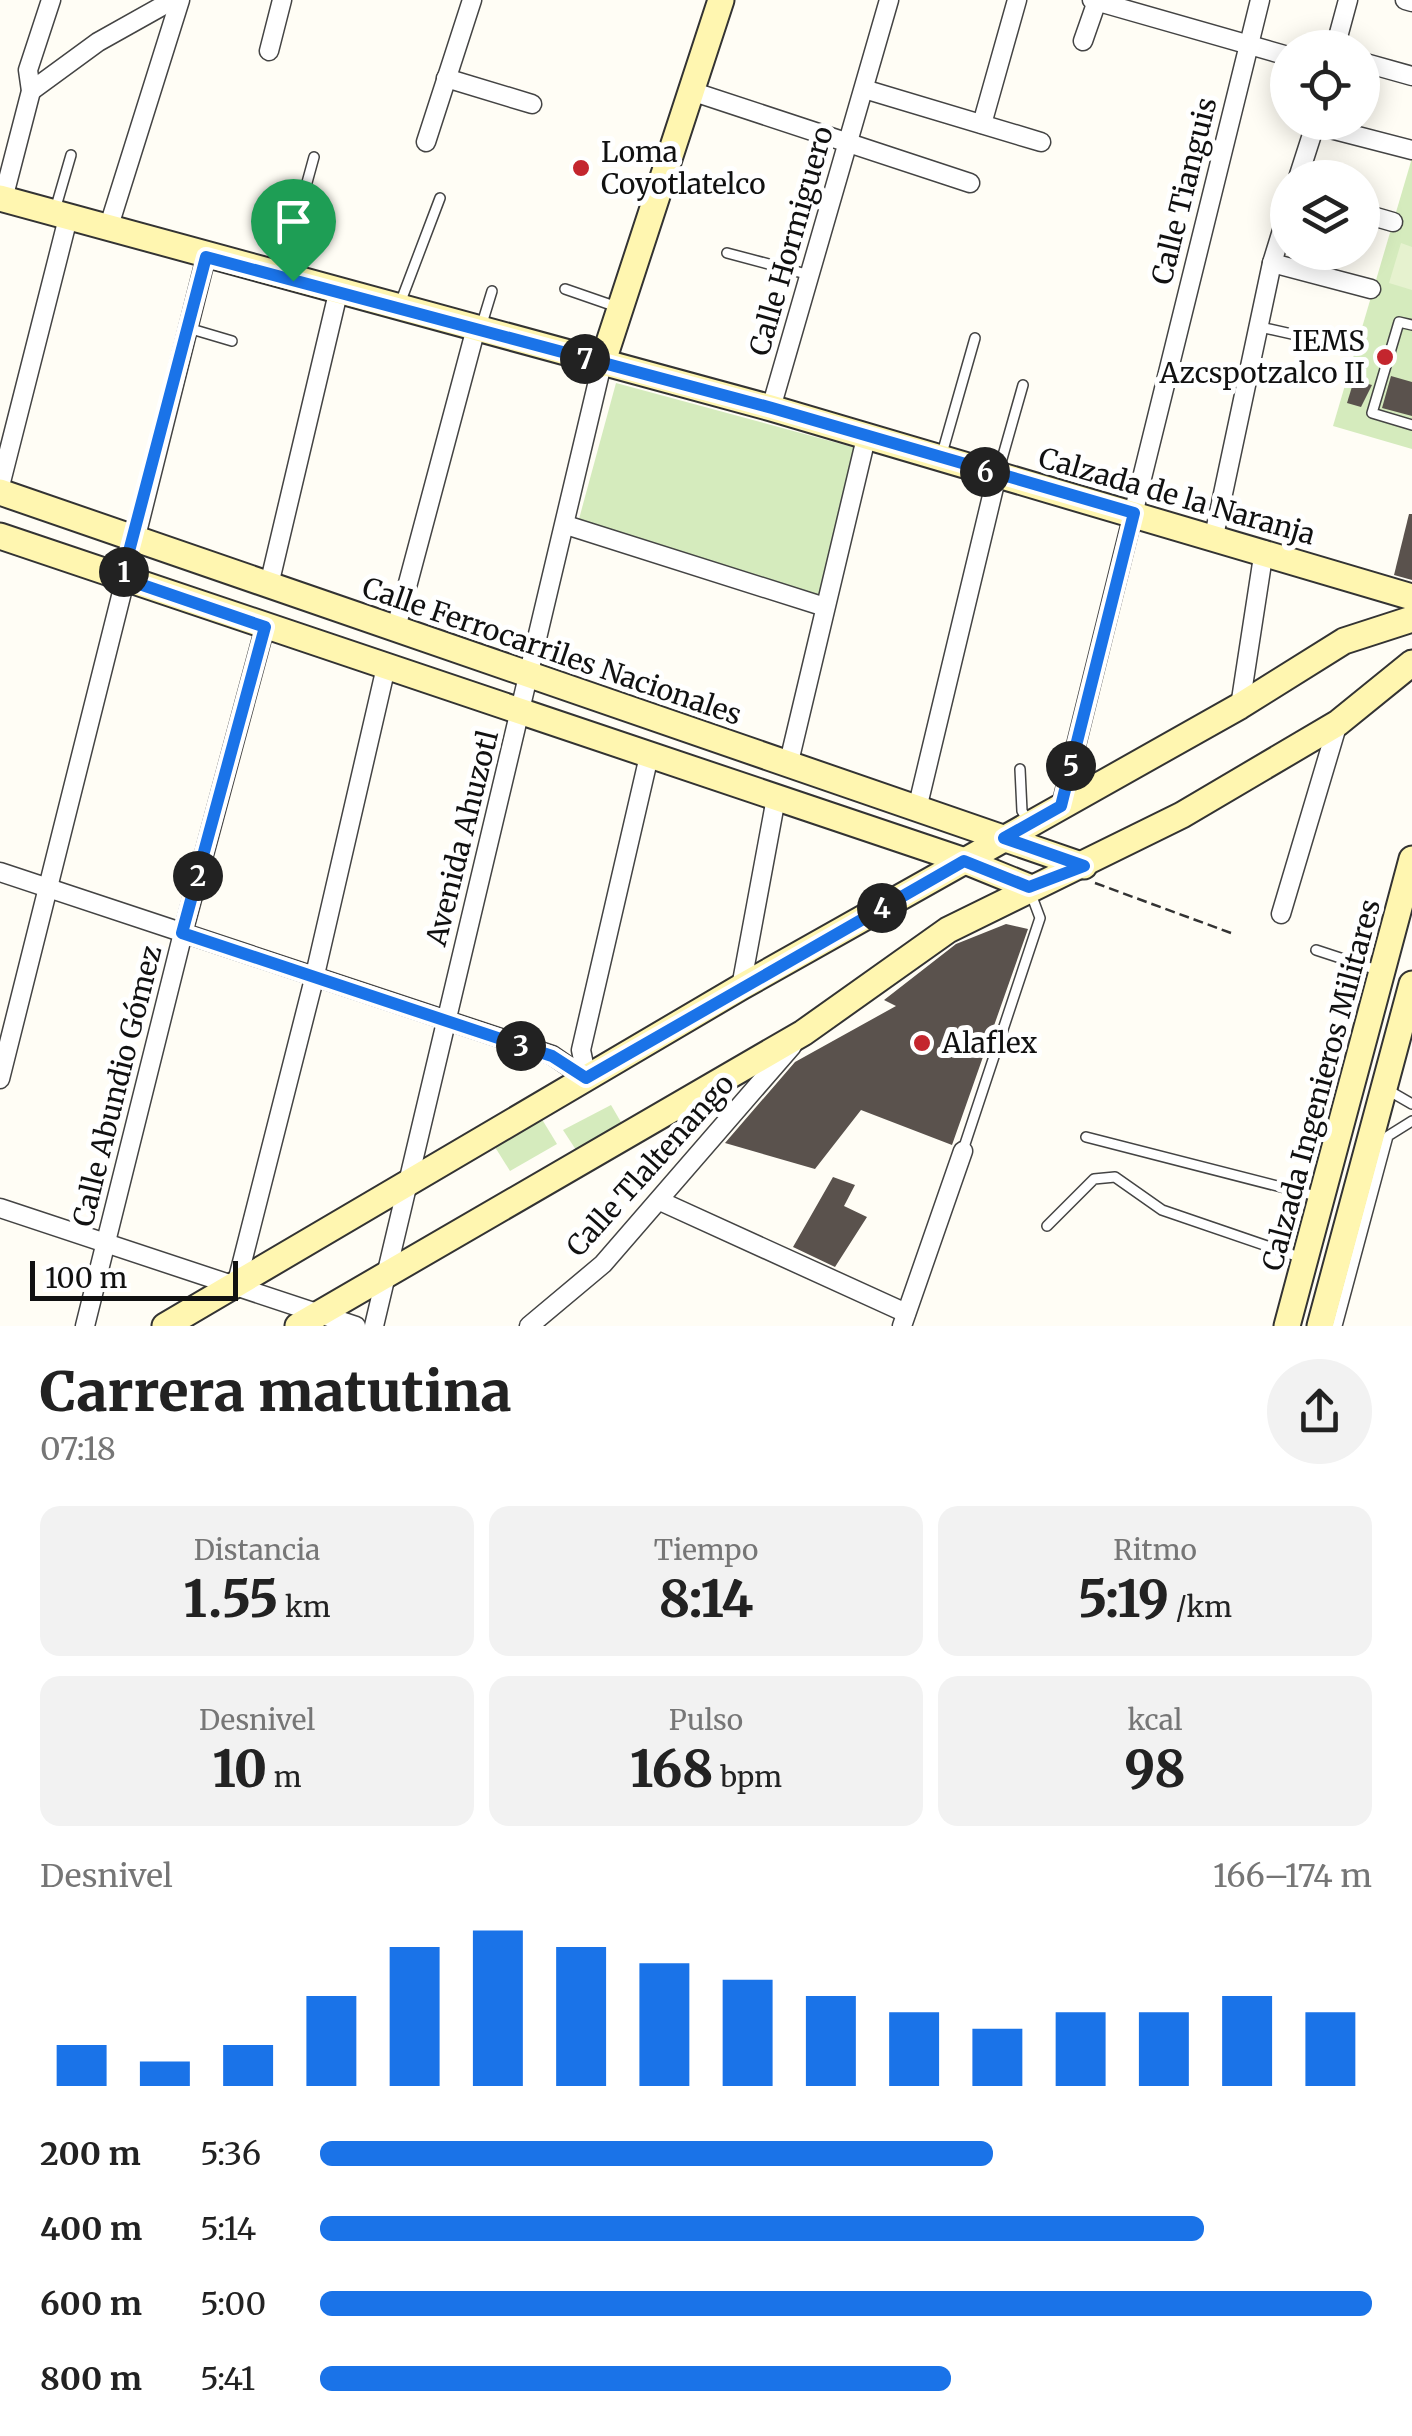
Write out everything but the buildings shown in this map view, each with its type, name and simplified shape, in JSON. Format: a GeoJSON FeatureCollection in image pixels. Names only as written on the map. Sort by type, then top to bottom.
{"type":"FeatureCollection","features":[{"type":"Feature","properties":{"kind":"main road"},"geometry":{"type":"LineString","coordinates":[[602,364],[722,0]]}},
{"type":"Feature","properties":{"kind":"main road","name":"Calzada de la Naranja"},"geometry":{"type":"LineString","coordinates":[[2,199],[772,408],[1264,550],[1349,578],[1380,606],[1404,610]]}},
{"type":"Feature","properties":{"kind":"main road","name":"Calle Ferrocarriles Nacionales"},"geometry":{"type":"LineString","coordinates":[[0,489],[1004,838],[1078,868]]}},
{"type":"Feature","properties":{"kind":"main road"},"geometry":{"type":"LineString","coordinates":[[0,536],[964,861],[1029,887]]}},
{"type":"Feature","properties":{"kind":"main road"},"geometry":{"type":"LineString","coordinates":[[164,1326],[741,987],[1404,610]]}},
{"type":"Feature","properties":{"kind":"main road"},"geometry":{"type":"LineString","coordinates":[[309,1319],[803,1033],[948,930],[1182,815],[1338,723],[1412,663]]}},
{"type":"Feature","properties":{"kind":"main road","name":"Calzada Ingenieros Militares"},"geometry":{"type":"LineString","coordinates":[[1287,1326],[1412,859]]}},
{"type":"Feature","properties":{"kind":"main road"},"geometry":{"type":"LineString","coordinates":[[1320,1326],[1384,1087],[1402,1040],[1412,984]]}},
{"type":"Feature","properties":{"kind":"main road"},"geometry":{"type":"LineString","coordinates":[[1347,1109],[1384,1087],[1412,1080]]}},
{"type":"Feature","properties":{"kind":"street"},"geometry":{"type":"LineString","coordinates":[[2,199],[31,91],[28,70],[51,0]]}},
{"type":"Feature","properties":{"kind":"street"},"geometry":{"type":"LineString","coordinates":[[31,91],[98,42],[177,0]]}},
{"type":"Feature","properties":{"kind":"street"},"geometry":{"type":"LineString","coordinates":[[108,229],[177,0]]}},
{"type":"Feature","properties":{"kind":"street"},"geometry":{"type":"LineString","coordinates":[[269,51],[282,0]]}},
{"type":"Feature","properties":{"kind":"street"},"geometry":{"type":"LineString","coordinates":[[426,142],[472,0]]}},
{"type":"Feature","properties":{"kind":"street","name":"Calle Hormiguero"},"geometry":{"type":"LineString","coordinates":[[772,408],[890,0]]}},
{"type":"Feature","properties":{"kind":"street"},"geometry":{"type":"LineString","coordinates":[[982,124],[1017,0]]}},
{"type":"Feature","properties":{"kind":"street","name":"Calle Tianguis"},"geometry":{"type":"LineString","coordinates":[[1061,806],[1260,0]]}},
{"type":"Feature","properties":{"kind":"street"},"geometry":{"type":"LineString","coordinates":[[1340,30],[1348,0]]}},
{"type":"Feature","properties":{"kind":"street"},"geometry":{"type":"LineString","coordinates":[[1083,40],[1094,1],[1270,51]]}},
{"type":"Feature","properties":{"kind":"street"},"geometry":{"type":"LineString","coordinates":[[1380,67],[1412,76]]}},
{"type":"Feature","properties":{"kind":"street"},"geometry":{"type":"LineString","coordinates":[[446,78],[532,104]]}},
{"type":"Feature","properties":{"kind":"street"},"geometry":{"type":"LineString","coordinates":[[864,88],[1041,142]]}},
{"type":"Feature","properties":{"kind":"street"},"geometry":{"type":"LineString","coordinates":[[691,91],[970,183]]}},
{"type":"Feature","properties":{"kind":"street"},"geometry":{"type":"LineString","coordinates":[[1375,140],[1412,150]]}},
{"type":"Feature","properties":{"kind":"street"},"geometry":{"type":"LineString","coordinates":[[0,489],[60,216]]}},
{"type":"Feature","properties":{"kind":"street"},"geometry":{"type":"LineString","coordinates":[[1380,219],[1393,222]]}},
{"type":"Feature","properties":{"kind":"street"},"geometry":{"type":"LineString","coordinates":[[0,1080],[50,889],[122,578],[206,257]]}},
{"type":"Feature","properties":{"kind":"street"},"geometry":{"type":"LineString","coordinates":[[1214,536],[1271,270]]}},
{"type":"Feature","properties":{"kind":"street"},"geometry":{"type":"LineString","coordinates":[[1302,270],[1371,288]]}},
{"type":"Feature","properties":{"kind":"street"},"geometry":{"type":"LineString","coordinates":[[269,585],[338,293]]}},
{"type":"Feature","properties":{"kind":"street"},"geometry":{"type":"LineString","coordinates":[[396,628],[478,328]]}},
{"type":"Feature","properties":{"kind":"street","name":"Avenida Ahuzotl"},"geometry":{"type":"LineString","coordinates":[[374,1326],[602,364]]}},
{"type":"Feature","properties":{"kind":"street"},"geometry":{"type":"LineString","coordinates":[[788,766],[866,438]]}},
{"type":"Feature","properties":{"kind":"street"},"geometry":{"type":"LineString","coordinates":[[917,809],[997,475]]}},
{"type":"Feature","properties":{"kind":"street"},"geometry":{"type":"LineString","coordinates":[[566,525],[825,607]]}},
{"type":"Feature","properties":{"kind":"street"},"geometry":{"type":"LineString","coordinates":[[1240,706],[1264,550]]}},
{"type":"Feature","properties":{"kind":"street","name":"Calle Abundio Gómez"},"geometry":{"type":"LineString","coordinates":[[85,1326],[182,933],[265,627]]}},
{"type":"Feature","properties":{"kind":"street"},"geometry":{"type":"LineString","coordinates":[[236,1286],[314,979],[386,667]]}},
{"type":"Feature","properties":{"kind":"street"},"geometry":{"type":"LineString","coordinates":[[1281,914],[1338,723]]}},
{"type":"Feature","properties":{"kind":"street"},"geometry":{"type":"LineString","coordinates":[[586,1078],[582,1050],[649,756]]}},
{"type":"Feature","properties":{"kind":"street"},"geometry":{"type":"LineString","coordinates":[[741,987],[776,798]]}},
{"type":"Feature","properties":{"kind":"street"},"geometry":{"type":"LineString","coordinates":[[0,872],[552,1056],[586,1078]]}},
{"type":"Feature","properties":{"kind":"street","name":"Calle Tlaltenango"},"geometry":{"type":"LineString","coordinates":[[530,1326],[603,1264],[803,1033]]}},
{"type":"Feature","properties":{"kind":"street"},"geometry":{"type":"LineString","coordinates":[[660,1201],[907,1322],[963,1151]]}},
{"type":"Feature","properties":{"kind":"street"},"geometry":{"type":"LineString","coordinates":[[0,1208],[236,1286],[309,1319],[356,1326]]}},
{"type":"Feature","properties":{"kind":"lane"},"geometry":{"type":"LineString","coordinates":[[60,216],[71,155]]}},
{"type":"Feature","properties":{"kind":"lane"},"geometry":{"type":"LineString","coordinates":[[293,281],[316,202],[303,197],[314,157]]}},
{"type":"Feature","properties":{"kind":"lane"},"geometry":{"type":"LineString","coordinates":[[398,308],[440,198]]}},
{"type":"Feature","properties":{"kind":"lane"},"geometry":{"type":"LineString","coordinates":[[727,253],[810,275]]}},
{"type":"Feature","properties":{"kind":"lane"},"geometry":{"type":"LineString","coordinates":[[565,289],[620,308]]}},
{"type":"Feature","properties":{"kind":"lane"},"geometry":{"type":"LineString","coordinates":[[478,328],[492,291]]}},
{"type":"Feature","properties":{"kind":"lane"},"geometry":{"type":"LineString","coordinates":[[1412,326],[1400,322],[1372,413],[1412,425]]}},
{"type":"Feature","properties":{"kind":"lane"},"geometry":{"type":"LineString","coordinates":[[188,328],[232,340]]}},
{"type":"Feature","properties":{"kind":"lane"},"geometry":{"type":"LineString","coordinates":[[1260,328],[1332,343]]}},
{"type":"Feature","properties":{"kind":"lane"},"geometry":{"type":"LineString","coordinates":[[940,459],[975,338]]}},
{"type":"Feature","properties":{"kind":"lane"},"geometry":{"type":"LineString","coordinates":[[997,475],[1022,385]]}},
{"type":"Feature","properties":{"kind":"lane"},"geometry":{"type":"LineString","coordinates":[[1020,768],[1022,811],[1030,824]]}},
{"type":"Feature","properties":{"kind":"lane"},"geometry":{"type":"LineString","coordinates":[[963,1151],[1040,918],[1029,887]]}},
{"type":"Feature","properties":{"kind":"lane"},"geometry":{"type":"LineString","coordinates":[[1316,950],[1384,972]]}},
{"type":"Feature","properties":{"kind":"lane"},"geometry":{"type":"LineString","coordinates":[[1384,1087],[1412,1104]]}},
{"type":"Feature","properties":{"kind":"lane"},"geometry":{"type":"LineString","coordinates":[[1337,1326],[1388,1136],[1412,1121]]}},
{"type":"Feature","properties":{"kind":"lane"},"geometry":{"type":"LineString","coordinates":[[1086,1138],[1323,1198]]}},
{"type":"Feature","properties":{"kind":"lane"},"geometry":{"type":"LineString","coordinates":[[1048,1226],[1094,1179],[1115,1177],[1162,1210],[1305,1259]]}},
{"type":"Feature","properties":{"kind":"path"},"geometry":{"type":"LineString","coordinates":[[1078,868],[1106,890],[1230,933]]}},
{"type":"Feature","properties":{"kind":"green space","name":"IEMS Azcspotzalco II"},"geometry":{"type":"Polygon","coordinates":[[[1412,158],[1412,449],[1333,426],[1412,158]]]}},
{"type":"Feature","properties":{"kind":"green space"},"geometry":{"type":"Polygon","coordinates":[[[1401,243],[1412,247],[1412,290],[1389,283],[1401,243]]]}},
{"type":"Feature","properties":{"kind":"green space"},"geometry":{"type":"Polygon","coordinates":[[[616,383],[856,448],[821,598],[579,519],[616,383]]]}},
{"type":"Feature","properties":{"kind":"green space"},"geometry":{"type":"Polygon","coordinates":[[[611,1105],[625,1129],[578,1153],[563,1130],[611,1105]]]}},
{"type":"Feature","properties":{"kind":"green space"},"geometry":{"type":"Polygon","coordinates":[[[540,1116],[557,1144],[510,1171],[493,1144],[540,1116]]]}},
{"type":"Feature","properties":{"kind":"place","name":"Loma Coyotlatelco"},"geometry":{"type":"Point","coordinates":[581,168]}},
{"type":"Feature","properties":{"kind":"place","name":"IEMS Azcspotzalco II"},"geometry":{"type":"Point","coordinates":[1385,357]}},
{"type":"Feature","properties":{"kind":"place","name":"Alaflex"},"geometry":{"type":"Point","coordinates":[922,1043]}},
{"type":"Feature","properties":{"kind":"route"},"geometry":{"type":"LineString","coordinates":[[206,257],[293,281],[772,408],[1134,513],[1061,806],[1004,838],[1084,866],[1029,887],[964,861],[586,1078],[552,1056],[182,933],[265,627],[122,578],[206,257]]}}]}
